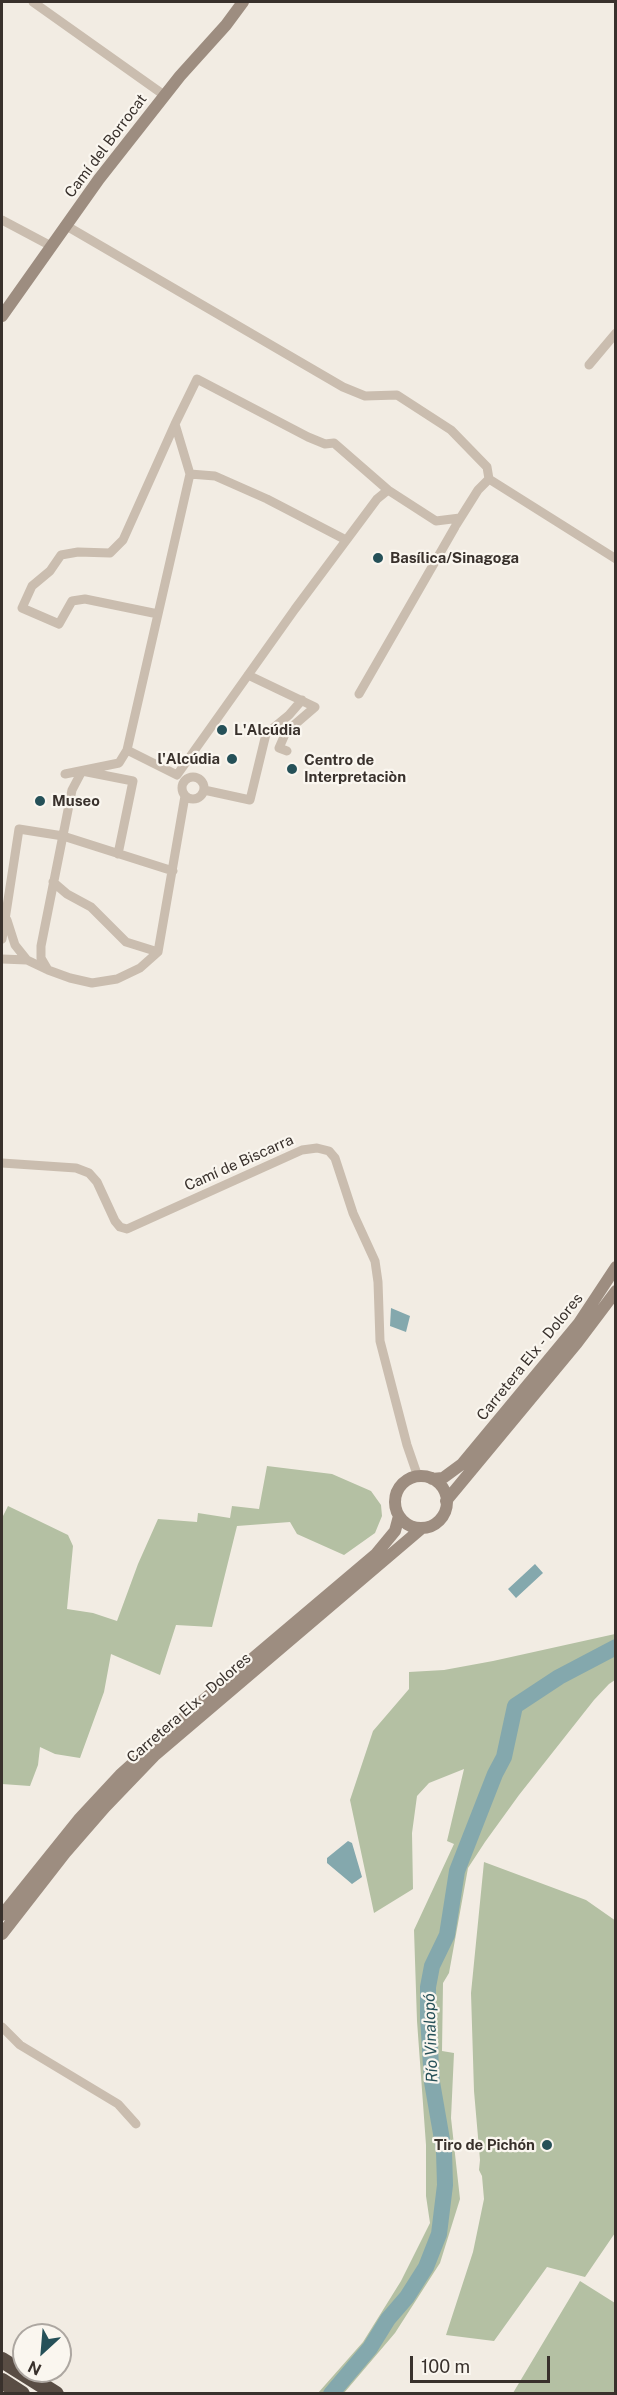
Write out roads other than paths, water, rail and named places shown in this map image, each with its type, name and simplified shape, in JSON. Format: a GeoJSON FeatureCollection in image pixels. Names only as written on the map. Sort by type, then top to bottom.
{"type":"FeatureCollection","features":[{"type":"Feature","properties":{"kind":"highway"},"geometry":{"type":"LineString","coordinates":[[2,2360],[56,2394]]}},
{"type":"Feature","properties":{"kind":"highway"},"geometry":{"type":"LineString","coordinates":[[2,2381],[22,2394]]}},
{"type":"Feature","properties":{"kind":"main road","name":"Camí del Borrocat"},"geometry":{"type":"LineString","coordinates":[[2,316],[65,225],[164,95],[226,25],[243,2]]}},
{"type":"Feature","properties":{"kind":"main road","name":"Carretera Elx - Dolores"},"geometry":{"type":"LineString","coordinates":[[432,1479],[443,1478],[462,1464],[579,1323],[615,1267]]}},
{"type":"Feature","properties":{"kind":"main road","name":"Carretera Elx - Dolores"},"geometry":{"type":"LineString","coordinates":[[446,1501],[582,1337],[615,1291]]}},
{"type":"Feature","properties":{"kind":"main road"},"geometry":{"type":"LineString","coordinates":[[418,1476],[432,1479],[442,1488],[446,1501],[442,1516],[430,1526],[422,1528],[411,1526],[399,1516],[395,1508],[396,1494],[404,1482],[418,1476]]}},
{"type":"Feature","properties":{"kind":"main road","name":"Carretera Elx - Dolores"},"geometry":{"type":"LineString","coordinates":[[2,1915],[73,1827],[120,1775],[185,1715],[376,1554],[395,1532],[399,1516]]}},
{"type":"Feature","properties":{"kind":"main road","name":"Carretera Elx - Dolores"},"geometry":{"type":"LineString","coordinates":[[2,1934],[65,1853],[154,1756],[422,1528]]}},
{"type":"Feature","properties":{"kind":"street"},"geometry":{"type":"LineString","coordinates":[[33,2],[164,95]]}},
{"type":"Feature","properties":{"kind":"street"},"geometry":{"type":"LineString","coordinates":[[2,220],[51,246]]}},
{"type":"Feature","properties":{"kind":"street"},"geometry":{"type":"LineString","coordinates":[[65,225],[343,387],[365,396],[397,395],[451,430],[487,467],[489,479],[457,523],[359,694]]}},
{"type":"Feature","properties":{"kind":"street"},"geometry":{"type":"LineString","coordinates":[[588,365],[615,333]]}},
{"type":"Feature","properties":{"kind":"street"},"geometry":{"type":"LineString","coordinates":[[158,614],[85,599],[72,602],[59,624],[22,608],[33,586],[50,571],[61,555],[78,552],[110,553],[123,540],[197,379],[308,437],[325,444],[334,443],[388,490],[436,521],[457,523]]}},
{"type":"Feature","properties":{"kind":"street"},"geometry":{"type":"LineString","coordinates":[[65,774],[119,763],[127,750],[190,474],[175,424]]}},
{"type":"Feature","properties":{"kind":"street"},"geometry":{"type":"LineString","coordinates":[[190,474],[215,476],[267,499],[346,540]]}},
{"type":"Feature","properties":{"kind":"street"},"geometry":{"type":"LineString","coordinates":[[489,479],[615,559]]}},
{"type":"Feature","properties":{"kind":"street"},"geometry":{"type":"LineString","coordinates":[[2,959],[27,960],[70,978],[92,983],[117,979],[140,968],[159,952],[185,796],[182,789],[182,777],[248,675],[377,499],[388,490]]}},
{"type":"Feature","properties":{"kind":"street"},"geometry":{"type":"LineString","coordinates":[[248,675],[315,707],[286,732],[279,748],[286,751]]}},
{"type":"Feature","properties":{"kind":"street"},"geometry":{"type":"LineString","coordinates":[[204,790],[250,800],[266,734],[290,715],[302,700]]}},
{"type":"Feature","properties":{"kind":"street"},"geometry":{"type":"LineString","coordinates":[[127,750],[182,777],[200,779],[204,790]]}},
{"type":"Feature","properties":{"kind":"street"},"geometry":{"type":"LineString","coordinates":[[48,969],[41,958],[41,946],[72,790],[82,771]]}},
{"type":"Feature","properties":{"kind":"street"},"geometry":{"type":"LineString","coordinates":[[82,771],[133,781],[118,854]]}},
{"type":"Feature","properties":{"kind":"street"},"geometry":{"type":"LineString","coordinates":[[185,796],[191,799],[198,798],[204,790]]}},
{"type":"Feature","properties":{"kind":"street"},"geometry":{"type":"LineString","coordinates":[[2,939],[19,829],[63,836],[173,871]]}},
{"type":"Feature","properties":{"kind":"street"},"geometry":{"type":"LineString","coordinates":[[53,882],[67,894],[91,907],[126,942],[159,952]]}},
{"type":"Feature","properties":{"kind":"street"},"geometry":{"type":"LineString","coordinates":[[6,913],[15,945],[27,960]]}},
{"type":"Feature","properties":{"kind":"street","name":"Camí de Biscarra"},"geometry":{"type":"LineString","coordinates":[[2,1162],[76,1168],[88,1173],[96,1182],[115,1221],[120,1227],[127,1229],[302,1150],[317,1148],[329,1151],[335,1158],[353,1212],[375,1260],[380,1341],[407,1445],[418,1476]]}},
{"type":"Feature","properties":{"kind":"street"},"geometry":{"type":"LineString","coordinates":[[2,2027],[20,2045],[118,2104],[136,2124]]}},
{"type":"Feature","properties":{"kind":"water"},"geometry":{"type":"Polygon","coordinates":[[[391,1308],[410,1316],[406,1332],[390,1326],[391,1308]]]}},
{"type":"Feature","properties":{"kind":"water"},"geometry":{"type":"Polygon","coordinates":[[[535,1564],[543,1573],[516,1598],[508,1589],[535,1564]]]}},
{"type":"Feature","properties":{"kind":"water"},"geometry":{"type":"Polygon","coordinates":[[[348,1841],[352,1843],[362,1877],[352,1884],[327,1863],[327,1858],[348,1841]]]}},
{"type":"Feature","properties":{"kind":"waterway","name":"Río Vinalopó"},"geometry":{"type":"LineString","coordinates":[[331,2394],[370,2348],[388,2319],[407,2297],[426,2267],[439,2234],[445,2185],[444,2151],[432,2082],[428,1987],[432,1966],[447,1935],[457,1871],[495,1774],[504,1757],[515,1706],[559,1677],[616,1647]]}},
{"type":"Feature","properties":{"kind":"place","name":"Basílica/Sinagoga"},"geometry":{"type":"Point","coordinates":[378,558]}},
{"type":"Feature","properties":{"kind":"place","name":"L'Alcúdia"},"geometry":{"type":"Point","coordinates":[222,730]}},
{"type":"Feature","properties":{"kind":"place","name":"l'Alcúdia"},"geometry":{"type":"Point","coordinates":[232,759]}},
{"type":"Feature","properties":{"kind":"place","name":"Centro de Interpretaciòn"},"geometry":{"type":"Point","coordinates":[292,769]}},
{"type":"Feature","properties":{"kind":"place","name":"Museo"},"geometry":{"type":"Point","coordinates":[40,801]}},
{"type":"Feature","properties":{"kind":"place","name":"Tiro de Pichón"},"geometry":{"type":"Point","coordinates":[547,2145]}}]}
